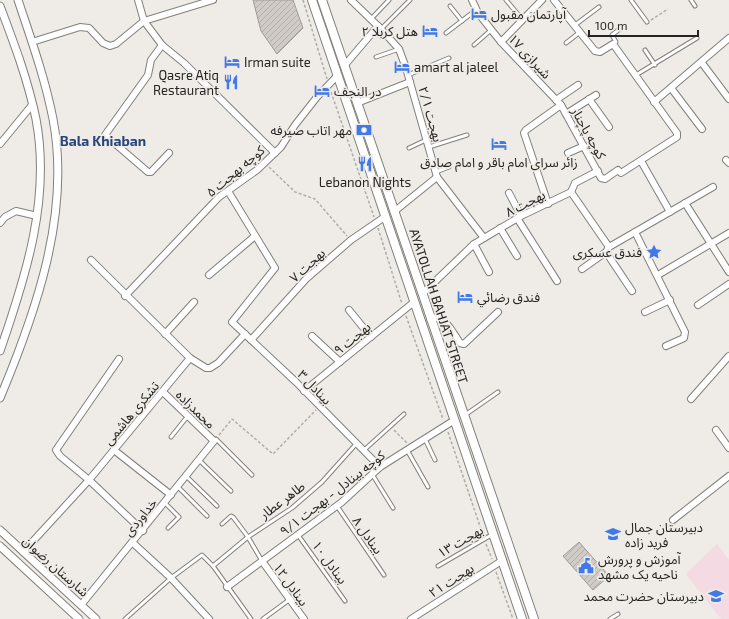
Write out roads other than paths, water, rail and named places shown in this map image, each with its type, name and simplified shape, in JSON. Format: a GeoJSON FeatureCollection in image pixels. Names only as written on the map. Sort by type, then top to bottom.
{"type":"FeatureCollection","features":[{"type":"Feature","properties":{"kind":"main road","name":"AYATOLLAH BAHJAT STREET"},"geometry":{"type":"LineString","coordinates":[[312,0],[522,619]]}},
{"type":"Feature","properties":{"kind":"main road","name":"AYATOLLAH BAHJAT STREET"},"geometry":{"type":"LineString","coordinates":[[322,0],[534,619]]}},
{"type":"Feature","properties":{"kind":"street"},"geometry":{"type":"LineString","coordinates":[[0,398],[34,310],[48,256],[57,183],[57,148],[53,119],[32,42],[18,0]]}},
{"type":"Feature","properties":{"kind":"street"},"geometry":{"type":"LineString","coordinates":[[138,0],[144,20],[162,45],[184,63],[275,153]]}},
{"type":"Feature","properties":{"kind":"street"},"geometry":{"type":"LineString","coordinates":[[32,42],[80,28],[89,28],[103,43],[110,46],[116,44],[144,20],[213,0]]}},
{"type":"Feature","properties":{"kind":"street","name":"بهجت ۲/۱"},"geometry":{"type":"LineString","coordinates":[[351,0],[380,27],[399,49],[408,75],[436,174],[484,238]]}},
{"type":"Feature","properties":{"kind":"street","name":"شیرازی ۱۷"},"geometry":{"type":"LineString","coordinates":[[472,0],[476,10],[501,42],[561,105]]}},
{"type":"Feature","properties":{"kind":"street"},"geometry":{"type":"LineString","coordinates":[[501,42],[542,0]]}},
{"type":"Feature","properties":{"kind":"street"},"geometry":{"type":"LineString","coordinates":[[554,0],[574,26],[598,52],[612,44],[636,75],[678,136],[622,173],[618,170],[605,179],[601,178],[598,171]]}},
{"type":"Feature","properties":{"kind":"street"},"geometry":{"type":"LineString","coordinates":[[0,6],[27,82],[40,150],[40,182],[37,216],[31,252],[16,304],[0,351]]}},
{"type":"Feature","properties":{"kind":"street"},"geometry":{"type":"LineString","coordinates":[[344,66],[380,27]]}},
{"type":"Feature","properties":{"kind":"street"},"geometry":{"type":"LineString","coordinates":[[654,102],[729,40]]}},
{"type":"Feature","properties":{"kind":"street"},"geometry":{"type":"LineString","coordinates":[[162,45],[152,60],[148,75],[105,135],[148,172],[151,172],[169,153]]}},
{"type":"Feature","properties":{"kind":"street"},"geometry":{"type":"LineString","coordinates":[[702,63],[729,99]]}},
{"type":"Feature","properties":{"kind":"street","name":"کوچه بهجت ۵"},"geometry":{"type":"LineString","coordinates":[[125,296],[210,206],[257,170],[281,147],[295,125],[317,97],[337,76]]}},
{"type":"Feature","properties":{"kind":"street"},"geometry":{"type":"LineString","coordinates":[[357,103],[410,82]]}},
{"type":"Feature","properties":{"kind":"street"},"geometry":{"type":"LineString","coordinates":[[556,100],[578,85]]}},
{"type":"Feature","properties":{"kind":"street"},"geometry":{"type":"LineString","coordinates":[[672,88],[702,129]]}},
{"type":"Feature","properties":{"kind":"street"},"geometry":{"type":"LineString","coordinates":[[566,114],[596,95]]}},
{"type":"Feature","properties":{"kind":"street"},"geometry":{"type":"LineString","coordinates":[[589,99],[609,127]]}},
{"type":"Feature","properties":{"kind":"street"},"geometry":{"type":"LineString","coordinates":[[0,144],[32,105]]}},
{"type":"Feature","properties":{"kind":"street"},"geometry":{"type":"LineString","coordinates":[[548,204],[524,133],[561,105]]}},
{"type":"Feature","properties":{"kind":"street","name":"کوچه پاچنار"},"geometry":{"type":"LineString","coordinates":[[561,105],[598,171]]}},
{"type":"Feature","properties":{"kind":"street"},"geometry":{"type":"LineString","coordinates":[[568,153],[584,146]]}},
{"type":"Feature","properties":{"kind":"street"},"geometry":{"type":"LineString","coordinates":[[642,161],[670,212]]}},
{"type":"Feature","properties":{"kind":"street","name":"بهجت ۸"},"geometry":{"type":"LineString","coordinates":[[422,294],[474,244],[519,217],[570,192],[575,183],[598,171]]}},
{"type":"Feature","properties":{"kind":"street"},"geometry":{"type":"LineString","coordinates":[[395,211],[436,174]]}},
{"type":"Feature","properties":{"kind":"street"},"geometry":{"type":"LineString","coordinates":[[582,269],[608,249],[635,232],[713,187]]}},
{"type":"Feature","properties":{"kind":"street"},"geometry":{"type":"LineString","coordinates":[[209,275],[255,236],[228,191]]}},
{"type":"Feature","properties":{"kind":"street"},"geometry":{"type":"LineString","coordinates":[[570,192],[608,249],[632,291]]}},
{"type":"Feature","properties":{"kind":"street"},"geometry":{"type":"LineString","coordinates":[[509,193],[519,217],[557,281]]}},
{"type":"Feature","properties":{"kind":"street"},"geometry":{"type":"LineString","coordinates":[[685,203],[729,272]]}},
{"type":"Feature","properties":{"kind":"street"},"geometry":{"type":"LineString","coordinates":[[0,223],[5,217],[16,211],[37,216]]}},
{"type":"Feature","properties":{"kind":"street","name":"بهجت ۷"},"geometry":{"type":"LineString","coordinates":[[251,340],[306,279],[351,240],[386,216]]}},
{"type":"Feature","properties":{"kind":"street"},"geometry":{"type":"LineString","coordinates":[[500,228],[517,256]]}},
{"type":"Feature","properties":{"kind":"street"},"geometry":{"type":"LineString","coordinates":[[635,232],[658,275],[686,335],[684,338],[666,346]]}},
{"type":"Feature","properties":{"kind":"street"},"geometry":{"type":"LineString","coordinates":[[658,275],[729,233]]}},
{"type":"Feature","properties":{"kind":"street","name":"بینادل ۳"},"geometry":{"type":"LineString","coordinates":[[255,236],[274,268],[232,322],[380,467]]}},
{"type":"Feature","properties":{"kind":"street"},"geometry":{"type":"LineString","coordinates":[[474,244],[489,272]]}},
{"type":"Feature","properties":{"kind":"street"},"geometry":{"type":"LineString","coordinates":[[91,260],[125,296],[190,358],[210,368],[218,362],[245,334]]}},
{"type":"Feature","properties":{"kind":"street"},"geometry":{"type":"LineString","coordinates":[[698,305],[729,284]]}},
{"type":"Feature","properties":{"kind":"street"},"geometry":{"type":"LineString","coordinates":[[645,312],[670,300]]}},
{"type":"Feature","properties":{"kind":"street"},"geometry":{"type":"LineString","coordinates":[[165,334],[194,302]]}},
{"type":"Feature","properties":{"kind":"street","name":"بهجت ۹"},"geometry":{"type":"LineString","coordinates":[[304,391],[414,302]]}},
{"type":"Feature","properties":{"kind":"street"},"geometry":{"type":"LineString","coordinates":[[349,310],[371,337]]}},
{"type":"Feature","properties":{"kind":"street"},"geometry":{"type":"LineString","coordinates":[[430,319],[435,316],[442,318],[460,342],[464,344],[498,312]]}},
{"type":"Feature","properties":{"kind":"street"},"geometry":{"type":"LineString","coordinates":[[312,336],[340,362]]}},
{"type":"Feature","properties":{"kind":"street"},"geometry":{"type":"LineString","coordinates":[[691,399],[729,356]]}},
{"type":"Feature","properties":{"kind":"street","name":"تشکری هاشمی"},"geometry":{"type":"LineString","coordinates":[[23,552],[90,480],[190,358]]}},
{"type":"Feature","properties":{"kind":"street"},"geometry":{"type":"LineString","coordinates":[[119,359],[56,450],[60,456],[90,480],[143,531]]}},
{"type":"Feature","properties":{"kind":"street","name":"محمدزاده"},"geometry":{"type":"LineString","coordinates":[[163,392],[187,417],[215,440]]}},
{"type":"Feature","properties":{"kind":"street","name":"کوچه بینادل - بهجت ۹/۱"},"geometry":{"type":"LineString","coordinates":[[227,587],[337,506],[380,467],[454,421]]}},
{"type":"Feature","properties":{"kind":"street"},"geometry":{"type":"LineString","coordinates":[[716,430],[729,448]]}},
{"type":"Feature","properties":{"kind":"street","name":"خداوردی"},"geometry":{"type":"LineString","coordinates":[[82,605],[215,440]]}},
{"type":"Feature","properties":{"kind":"street"},"geometry":{"type":"LineString","coordinates":[[114,450],[171,496]]}},
{"type":"Feature","properties":{"kind":"street"},"geometry":{"type":"LineString","coordinates":[[673,520],[729,476]]}},
{"type":"Feature","properties":{"kind":"street","name":"شارستان رضوان"},"geometry":{"type":"LineString","coordinates":[[0,530],[96,619]]}},
{"type":"Feature","properties":{"kind":"street"},"geometry":{"type":"LineString","coordinates":[[133,543],[171,578],[209,619]]}},
{"type":"Feature","properties":{"kind":"street","name":"شارستان رضوان"},"geometry":{"type":"LineString","coordinates":[[0,546],[79,619]]}},
{"type":"Feature","properties":{"kind":"street","name":"بهجت ۲۱"},"geometry":{"type":"LineString","coordinates":[[411,619],[503,560]]}},
{"type":"Feature","properties":{"kind":"street","name":"بینادل ۱۲"},"geometry":{"type":"LineString","coordinates":[[262,561],[304,619]]}},
{"type":"Feature","properties":{"kind":"lane"},"geometry":{"type":"LineString","coordinates":[[371,19],[389,0]]}},
{"type":"Feature","properties":{"kind":"lane"},"geometry":{"type":"LineString","coordinates":[[380,27],[410,0]]}},
{"type":"Feature","properties":{"kind":"lane"},"geometry":{"type":"LineString","coordinates":[[506,0],[522,19]]}},
{"type":"Feature","properties":{"kind":"lane"},"geometry":{"type":"LineString","coordinates":[[631,0],[648,22]]}},
{"type":"Feature","properties":{"kind":"lane"},"geometry":{"type":"LineString","coordinates":[[690,0],[696,6]]}},
{"type":"Feature","properties":{"kind":"lane"},"geometry":{"type":"LineString","coordinates":[[450,6],[462,21]]}},
{"type":"Feature","properties":{"kind":"lane"},"geometry":{"type":"LineString","coordinates":[[574,26],[599,7]]}},
{"type":"Feature","properties":{"kind":"lane"},"geometry":{"type":"LineString","coordinates":[[446,33],[476,10]]}},
{"type":"Feature","properties":{"kind":"lane"},"geometry":{"type":"LineString","coordinates":[[612,44],[616,42],[612,36],[621,28]]}},
{"type":"Feature","properties":{"kind":"lane"},"geometry":{"type":"LineString","coordinates":[[474,45],[491,30]]}},
{"type":"Feature","properties":{"kind":"lane"},"geometry":{"type":"LineString","coordinates":[[566,43],[580,32]]}},
{"type":"Feature","properties":{"kind":"lane"},"geometry":{"type":"LineString","coordinates":[[636,75],[655,65],[697,38]]}},
{"type":"Feature","properties":{"kind":"lane"},"geometry":{"type":"LineString","coordinates":[[376,57],[399,49]]}},
{"type":"Feature","properties":{"kind":"lane"},"geometry":{"type":"LineString","coordinates":[[645,50],[655,65]]}},
{"type":"Feature","properties":{"kind":"lane"},"geometry":{"type":"LineString","coordinates":[[408,75],[449,58]]}},
{"type":"Feature","properties":{"kind":"lane"},"geometry":{"type":"LineString","coordinates":[[429,147],[467,135]]}},
{"type":"Feature","properties":{"kind":"lane"},"geometry":{"type":"LineString","coordinates":[[409,148],[426,140]]}},
{"type":"Feature","properties":{"kind":"lane"},"geometry":{"type":"LineString","coordinates":[[436,174],[449,167]]}},
{"type":"Feature","properties":{"kind":"lane"},"geometry":{"type":"LineString","coordinates":[[464,416],[472,412],[498,392]]}},
{"type":"Feature","properties":{"kind":"lane"},"geometry":{"type":"LineString","coordinates":[[364,451],[404,414]]}},
{"type":"Feature","properties":{"kind":"lane"},"geometry":{"type":"LineString","coordinates":[[171,437],[187,417]]}},
{"type":"Feature","properties":{"kind":"lane"},"geometry":{"type":"LineString","coordinates":[[424,439],[435,460]]}},
{"type":"Feature","properties":{"kind":"lane"},"geometry":{"type":"LineString","coordinates":[[215,440],[252,475]]}},
{"type":"Feature","properties":{"kind":"lane","name":"طاهر عطار"},"geometry":{"type":"LineString","coordinates":[[213,566],[248,537],[292,508],[322,482],[356,444]]}},
{"type":"Feature","properties":{"kind":"lane"},"geometry":{"type":"LineString","coordinates":[[409,449],[428,487]]}},
{"type":"Feature","properties":{"kind":"lane"},"geometry":{"type":"LineString","coordinates":[[199,460],[232,492]]}},
{"type":"Feature","properties":{"kind":"lane"},"geometry":{"type":"LineString","coordinates":[[372,474],[392,508]]}},
{"type":"Feature","properties":{"kind":"lane"},"geometry":{"type":"LineString","coordinates":[[186,476],[217,506]]}},
{"type":"Feature","properties":{"kind":"lane"},"geometry":{"type":"LineString","coordinates":[[178,487],[208,516]]}},
{"type":"Feature","properties":{"kind":"lane"},"geometry":{"type":"LineString","coordinates":[[165,503],[179,517],[168,528]]}},
{"type":"Feature","properties":{"kind":"lane","name":"بینادل ۸"},"geometry":{"type":"LineString","coordinates":[[337,506],[384,575]]}},
{"type":"Feature","properties":{"kind":"lane"},"geometry":{"type":"LineString","coordinates":[[222,524],[232,516],[248,537],[262,561]]}},
{"type":"Feature","properties":{"kind":"lane","name":"بهجت ۱۳"},"geometry":{"type":"LineString","coordinates":[[438,566],[493,534]]}},
{"type":"Feature","properties":{"kind":"lane","name":"بینادل ۱۰"},"geometry":{"type":"LineString","coordinates":[[298,535],[345,601]]}},
{"type":"Feature","properties":{"kind":"lane"},"geometry":{"type":"LineString","coordinates":[[126,619],[171,578],[202,555],[213,566],[251,619]]}},
{"type":"Feature","properties":{"kind":"lane"},"geometry":{"type":"LineString","coordinates":[[263,619],[289,600]]}},
{"type":"Feature","properties":{"kind":"lane"},"geometry":{"type":"LineString","coordinates":[[610,619],[618,614]]}},
{"type":"Feature","properties":{"kind":"place","name":"آپارتمان مقبول"},"geometry":{"type":"Point","coordinates":[479,14]}},
{"type":"Feature","properties":{"kind":"place","name":"هتل کربلا ۲"},"geometry":{"type":"Point","coordinates":[430,31]}},
{"type":"Feature","properties":{"kind":"place","name":"Irman suite"},"geometry":{"type":"Point","coordinates":[232,62]}},
{"type":"Feature","properties":{"kind":"place","name":"amart al jaleel"},"geometry":{"type":"Point","coordinates":[402,67]}},
{"type":"Feature","properties":{"kind":"place","name":"Qasre Atiq Restaurant"},"geometry":{"type":"Point","coordinates":[231,82]}},
{"type":"Feature","properties":{"kind":"place","name":"در النجف"},"geometry":{"type":"Point","coordinates":[322,91]}},
{"type":"Feature","properties":{"kind":"place","name":"مهر اتاب صيرفه"},"geometry":{"type":"Point","coordinates":[364,130]}},
{"type":"Feature","properties":{"kind":"place","name":"زائر سرای امام باقر و امام صادق"},"geometry":{"type":"Point","coordinates":[499,144]}},
{"type":"Feature","properties":{"kind":"place","name":"Lebanon Nights"},"geometry":{"type":"Point","coordinates":[365,164]}},
{"type":"Feature","properties":{"kind":"place","name":"فندق عسکری"},"geometry":{"type":"Point","coordinates":[654,252]}},
{"type":"Feature","properties":{"kind":"place","name":"فندق رضائي"},"geometry":{"type":"Point","coordinates":[465,297]}},
{"type":"Feature","properties":{"kind":"place","name":"دبیرستان جمال فرید زاده"},"geometry":{"type":"Point","coordinates":[613,534]}},
{"type":"Feature","properties":{"kind":"place","name":"آموزش و پرورش ناحیه یک مشهد"},"geometry":{"type":"Point","coordinates":[586,566]}},
{"type":"Feature","properties":{"kind":"place","name":"دبیرستان حضرت محمد"},"geometry":{"type":"Point","coordinates":[716,596]}},
{"type":"Feature","properties":{"kind":"district","name":"Bala Khiaban"},"geometry":{"type":"Point","coordinates":[103,140]}}]}
